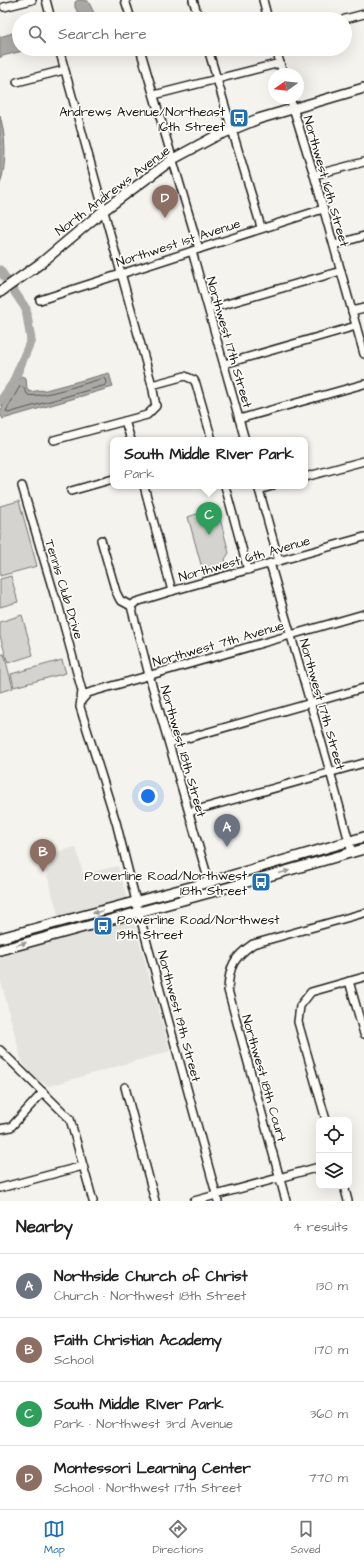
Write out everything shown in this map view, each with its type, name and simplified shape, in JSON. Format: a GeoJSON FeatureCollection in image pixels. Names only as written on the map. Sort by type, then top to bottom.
{"type":"FeatureCollection","features":[{"type":"Feature","properties":{"kind":"main road","name":"North Andrews Avenue"},"geometry":{"type":"LineString","coordinates":[[1,292],[41,263],[103,211],[173,159],[232,129],[293,108],[364,88]]}},
{"type":"Feature","properties":{"kind":"main road"},"geometry":{"type":"LineString","coordinates":[[0,938],[209,882],[364,837]]}},
{"type":"Feature","properties":{"kind":"main road"},"geometry":{"type":"LineString","coordinates":[[0,950],[364,849]]}},
{"type":"Feature","properties":{"kind":"street"},"geometry":{"type":"LineString","coordinates":[[4,7],[32,0]]}},
{"type":"Feature","properties":{"kind":"street"},"geometry":{"type":"LineString","coordinates":[[46,0],[49,12]]}},
{"type":"Feature","properties":{"kind":"street"},"geometry":{"type":"LineString","coordinates":[[125,0],[129,12]]}},
{"type":"Feature","properties":{"kind":"street"},"geometry":{"type":"LineString","coordinates":[[194,0],[197,12]]}},
{"type":"Feature","properties":{"kind":"street"},"geometry":{"type":"LineString","coordinates":[[263,0],[266,12]]}},
{"type":"Feature","properties":{"kind":"street"},"geometry":{"type":"LineString","coordinates":[[352,17],[364,14]]}},
{"type":"Feature","properties":{"kind":"street"},"geometry":{"type":"LineString","coordinates":[[54,440],[147,415],[156,406],[152,385],[61,56]]}},
{"type":"Feature","properties":{"kind":"street","name":"Northwest 17th Street"},"geometry":{"type":"LineString","coordinates":[[142,56],[173,159],[209,309],[244,437]]}},
{"type":"Feature","properties":{"kind":"street"},"geometry":{"type":"LineString","coordinates":[[210,56],[261,228]]}},
{"type":"Feature","properties":{"kind":"street"},"geometry":{"type":"LineString","coordinates":[[278,56],[282,68]]}},
{"type":"Feature","properties":{"kind":"street"},"geometry":{"type":"LineString","coordinates":[[154,95],[280,62]]}},
{"type":"Feature","properties":{"kind":"street"},"geometry":{"type":"LineString","coordinates":[[17,82],[64,70]]}},
{"type":"Feature","properties":{"kind":"street","name":"Northwest 16th Street"},"geometry":{"type":"LineString","coordinates":[[292,104],[314,175],[364,354]]}},
{"type":"Feature","properties":{"kind":"street"},"geometry":{"type":"LineString","coordinates":[[314,175],[364,162]]}},
{"type":"Feature","properties":{"kind":"street","name":"Northwest 1st Avenue"},"geometry":{"type":"LineString","coordinates":[[40,300],[323,209]]}},
{"type":"Feature","properties":{"kind":"street"},"geometry":{"type":"LineString","coordinates":[[334,245],[364,236]]}},
{"type":"Feature","properties":{"kind":"street"},"geometry":{"type":"LineString","coordinates":[[209,309],[341,271]]}},
{"type":"Feature","properties":{"kind":"street"},"geometry":{"type":"LineString","coordinates":[[352,311],[364,308]]}},
{"type":"Feature","properties":{"kind":"street"},"geometry":{"type":"LineString","coordinates":[[224,364],[356,326]]}},
{"type":"Feature","properties":{"kind":"street"},"geometry":{"type":"LineString","coordinates":[[152,385],[185,376],[194,380],[211,437]]}},
{"type":"Feature","properties":{"kind":"street"},"geometry":{"type":"LineString","coordinates":[[239,419],[364,384]]}},
{"type":"Feature","properties":{"kind":"street"},"geometry":{"type":"LineString","coordinates":[[125,421],[130,437]]}},
{"type":"Feature","properties":{"kind":"street"},"geometry":{"type":"LineString","coordinates":[[308,476],[364,461]]}},
{"type":"Feature","properties":{"kind":"street"},"geometry":{"type":"LineString","coordinates":[[71,491],[110,480]]}},
{"type":"Feature","properties":{"kind":"street","name":"Tennis Club Drive"},"geometry":{"type":"LineString","coordinates":[[22,486],[43,560],[55,598],[57,600],[82,691],[82,700]]}},
{"type":"Feature","properties":{"kind":"street"},"geometry":{"type":"LineString","coordinates":[[145,489],[172,591]]}},
{"type":"Feature","properties":{"kind":"street"},"geometry":{"type":"LineString","coordinates":[[226,489],[248,570]]}},
{"type":"Feature","properties":{"kind":"street"},"geometry":{"type":"LineString","coordinates":[[258,489],[279,561]]}},
{"type":"Feature","properties":{"kind":"street","name":"Northwest 6th Avenue"},"geometry":{"type":"LineString","coordinates":[[131,606],[136,602],[172,591],[364,537]]}},
{"type":"Feature","properties":{"kind":"street"},"geometry":{"type":"LineString","coordinates":[[101,540],[116,592],[120,600],[131,606]]}},
{"type":"Feature","properties":{"kind":"street","name":"Northwest 17th Street"},"geometry":{"type":"LineString","coordinates":[[270,563],[331,773],[352,852]]}},
{"type":"Feature","properties":{"kind":"street","name":"Northwest 18th Street"},"geometry":{"type":"LineString","coordinates":[[131,606],[149,675],[170,743],[209,882]]}},
{"type":"Feature","properties":{"kind":"street","name":"Northwest 7th Avenue"},"geometry":{"type":"LineString","coordinates":[[82,700],[88,693],[364,614]]}},
{"type":"Feature","properties":{"kind":"street"},"geometry":{"type":"LineString","coordinates":[[170,743],[364,688]]}},
{"type":"Feature","properties":{"kind":"street","name":"Northwest 19th Street"},"geometry":{"type":"LineString","coordinates":[[82,700],[80,707],[116,822],[136,901],[218,1198]]}},
{"type":"Feature","properties":{"kind":"street"},"geometry":{"type":"LineString","coordinates":[[189,812],[364,763]]}},
{"type":"Feature","properties":{"kind":"street","name":"Northwest 18th Court"},"geometry":{"type":"LineString","coordinates":[[286,1201],[228,990],[228,974],[233,962],[242,951],[253,944],[364,913]]}},
{"type":"Feature","properties":{"kind":"street"},"geometry":{"type":"LineString","coordinates":[[325,1117],[298,1022],[300,1006],[311,992],[364,977]]}},
{"type":"Feature","properties":{"kind":"street"},"geometry":{"type":"LineString","coordinates":[[349,981],[364,1034]]}},
{"type":"Feature","properties":{"kind":"street"},"geometry":{"type":"LineString","coordinates":[[0,1050],[70,1119],[93,1201]]}},
{"type":"Feature","properties":{"kind":"street"},"geometry":{"type":"LineString","coordinates":[[125,1087],[155,1201]]}},
{"type":"Feature","properties":{"kind":"street"},"geometry":{"type":"LineString","coordinates":[[0,1129],[11,1126],[43,1092]]}},
{"type":"Feature","properties":{"kind":"street"},"geometry":{"type":"LineString","coordinates":[[0,1188],[83,1166]]}},
{"type":"Feature","properties":{"kind":"street"},"geometry":{"type":"LineString","coordinates":[[194,1201],[218,1198],[280,1177],[316,1168]]}},
{"type":"Feature","properties":{"kind":"street"},"geometry":{"type":"LineString","coordinates":[[345,1189],[348,1201]]}},
{"type":"Feature","properties":{"kind":"shaded area"},"geometry":{"type":"Polygon","coordinates":[[[19,501],[37,566],[0,576],[0,506],[19,501]]]}},
{"type":"Feature","properties":{"kind":"shaded area"},"geometry":{"type":"Polygon","coordinates":[[[217,507],[229,553],[225,559],[229,572],[205,579],[188,517],[217,507]]]}},
{"type":"Feature","properties":{"kind":"shaded area"},"geometry":{"type":"Polygon","coordinates":[[[11,576],[18,602],[0,607],[0,579],[11,576]]]}},
{"type":"Feature","properties":{"kind":"shaded area"},"geometry":{"type":"Polygon","coordinates":[[[22,615],[33,655],[8,663],[0,636],[0,622],[22,615]]]}},
{"type":"Feature","properties":{"kind":"shaded area"},"geometry":{"type":"Polygon","coordinates":[[[4,654],[13,688],[0,692],[0,655],[4,654]]]}},
{"type":"Feature","properties":{"kind":"shaded area"},"geometry":{"type":"Polygon","coordinates":[[[62,660],[66,673],[14,687],[11,674],[62,660]]]}},
{"type":"Feature","properties":{"kind":"shaded area"},"geometry":{"type":"Polygon","coordinates":[[[76,847],[83,874],[118,866],[170,1051],[49,1086],[35,1078],[22,1062],[0,978],[0,954],[64,936],[42,856],[76,847]]]}},
{"type":"Feature","properties":{"kind":"water"},"geometry":{"type":"Polygon","coordinates":[[[78,0],[88,1],[94,12],[78,12],[75,7],[75,2],[78,0]]]}},
{"type":"Feature","properties":{"kind":"water"},"geometry":{"type":"Polygon","coordinates":[[[12,33],[12,54],[0,58],[0,37],[12,33]]]}},
{"type":"Feature","properties":{"kind":"water"},"geometry":{"type":"Polygon","coordinates":[[[0,116],[4,132],[5,159],[0,184],[0,116]]]}},
{"type":"Feature","properties":{"kind":"water"},"geometry":{"type":"Polygon","coordinates":[[[109,373],[113,387],[3,419],[0,414],[3,405],[21,376],[26,378],[27,389],[30,392],[42,391],[109,373]]]}},
{"type":"Feature","properties":{"kind":"waterway"},"geometry":{"type":"LineString","coordinates":[[0,270],[26,309],[31,340],[13,383],[0,402]]}},
{"type":"Feature","properties":{"kind":"place","name":"Andrews Avenue/Northeast 16th Street"},"geometry":{"type":"Point","coordinates":[239,118]}},
{"type":"Feature","properties":{"kind":"place","name":"Montessori Learning Center"},"geometry":{"type":"Point","coordinates":[165,218]}},
{"type":"Feature","properties":{"kind":"place","name":"South Middle RIver Park"},"geometry":{"type":"Point","coordinates":[209,535]}},
{"type":"Feature","properties":{"kind":"place","name":"Northside Church of Christ"},"geometry":{"type":"Point","coordinates":[227,847]}},
{"type":"Feature","properties":{"kind":"place","name":"Faith Christian Academy"},"geometry":{"type":"Point","coordinates":[43,872]}},
{"type":"Feature","properties":{"kind":"place","name":"Powerline Road/Northwest 18th Street"},"geometry":{"type":"Point","coordinates":[261,882]}},
{"type":"Feature","properties":{"kind":"place","name":"Powerline Road/Northwest 19th Street"},"geometry":{"type":"Point","coordinates":[103,926]}}]}
